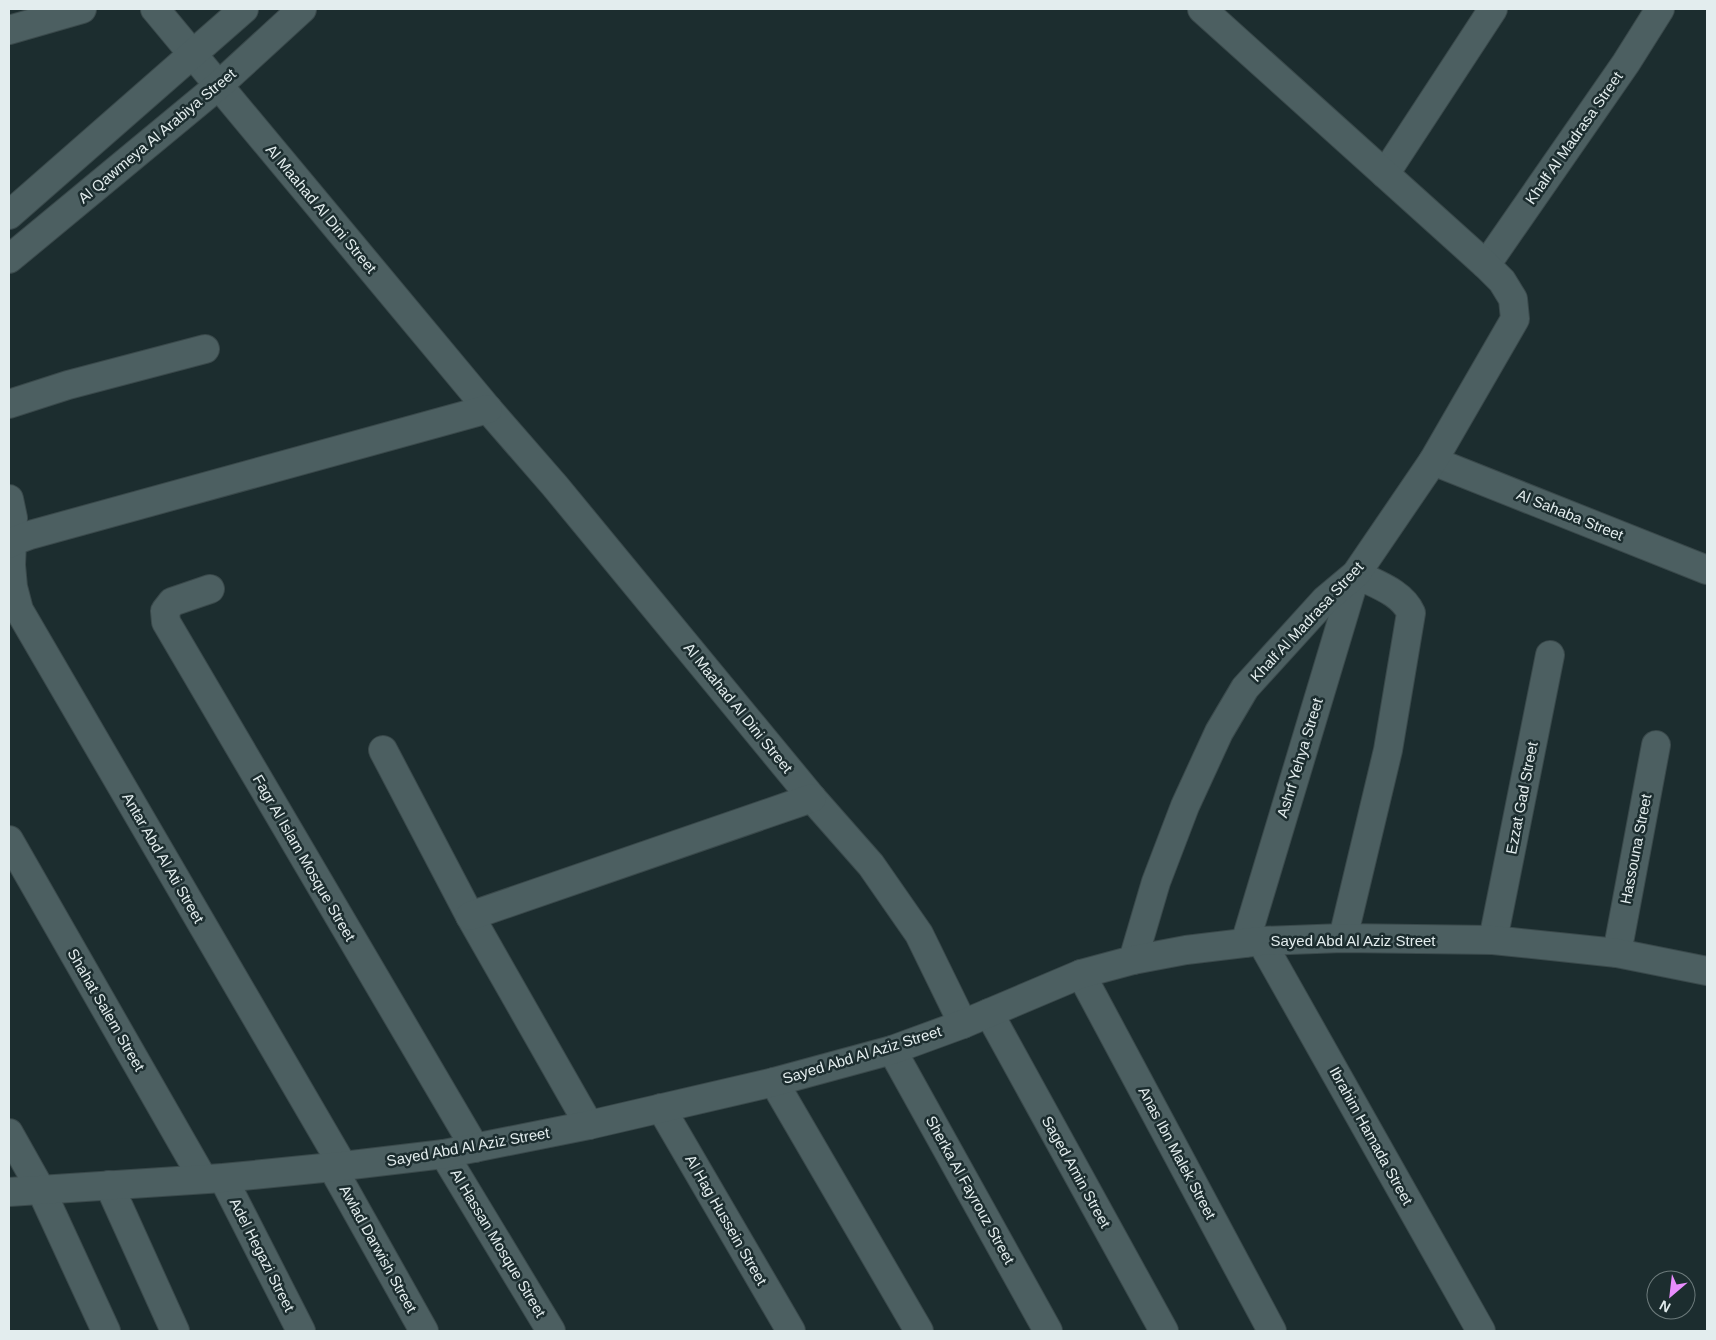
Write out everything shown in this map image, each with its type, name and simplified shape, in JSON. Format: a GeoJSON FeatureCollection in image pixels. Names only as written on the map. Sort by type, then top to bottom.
{"type":"FeatureCollection","features":[{"type":"Feature","properties":{"kind":"street"},"geometry":{"type":"LineString","coordinates":[[9,30],[82,9]]}},
{"type":"Feature","properties":{"kind":"street","name":"Al Maahad Al Dini Street"},"geometry":{"type":"LineString","coordinates":[[155,9],[555,486],[812,798],[871,865],[918,934],[963,1024]]}},
{"type":"Feature","properties":{"kind":"street"},"geometry":{"type":"LineString","coordinates":[[9,216],[244,9]]}},
{"type":"Feature","properties":{"kind":"street","name":"Al Qawmeya Al Arabiya Street"},"geometry":{"type":"LineString","coordinates":[[9,259],[218,86],[302,9]]}},
{"type":"Feature","properties":{"kind":"street","name":"Khalf Al Madrasa Street"},"geometry":{"type":"LineString","coordinates":[[1133,960],[1156,882],[1184,806],[1219,732],[1245,688],[1325,600],[1356,574],[1433,461],[1515,319],[1513,299],[1502,281],[1486,265],[1202,9]]}},
{"type":"Feature","properties":{"kind":"street"},"geometry":{"type":"LineString","coordinates":[[1385,174],[1493,9]]}},
{"type":"Feature","properties":{"kind":"street","name":"Khalf Al Madrasa Street"},"geometry":{"type":"LineString","coordinates":[[1486,265],[1626,63],[1660,9]]}},
{"type":"Feature","properties":{"kind":"street"},"geometry":{"type":"LineString","coordinates":[[9,404],[68,385],[205,349]]}},
{"type":"Feature","properties":{"kind":"street"},"geometry":{"type":"LineString","coordinates":[[11,542],[488,408]]}},
{"type":"Feature","properties":{"kind":"street","name":"Al Sahaba Street"},"geometry":{"type":"LineString","coordinates":[[1433,461],[1707,570]]}},
{"type":"Feature","properties":{"kind":"street","name":"Antar Abd Al Ati Street"},"geometry":{"type":"LineString","coordinates":[[9,499],[13,518],[11,542],[13,587],[19,610],[337,1167]]}},
{"type":"Feature","properties":{"kind":"street"},"geometry":{"type":"LineString","coordinates":[[1343,938],[1388,750],[1412,613],[1408,604],[1400,597],[1356,574]]}},
{"type":"Feature","properties":{"kind":"street","name":"Ashrf Yehya Street"},"geometry":{"type":"LineString","coordinates":[[1253,942],[1356,574]]}},
{"type":"Feature","properties":{"kind":"street","name":"Fagr Al Islam Mosque Street"},"geometry":{"type":"LineString","coordinates":[[210,590],[172,602],[165,611],[166,622],[475,1148]]}},
{"type":"Feature","properties":{"kind":"street","name":"Ezzat Gad Street"},"geometry":{"type":"LineString","coordinates":[[1494,940],[1550,655]]}},
{"type":"Feature","properties":{"kind":"street","name":"Hassouna Street"},"geometry":{"type":"LineString","coordinates":[[1617,953],[1656,745]]}},
{"type":"Feature","properties":{"kind":"street"},"geometry":{"type":"LineString","coordinates":[[383,750],[470,916],[588,1125]]}},
{"type":"Feature","properties":{"kind":"street"},"geometry":{"type":"LineString","coordinates":[[470,916],[812,798]]}},
{"type":"Feature","properties":{"kind":"street","name":"Shahat Salem Street"},"geometry":{"type":"LineString","coordinates":[[9,840],[213,1179]]}},
{"type":"Feature","properties":{"kind":"street","name":"Sayed Abd Al Aziz Street"},"geometry":{"type":"LineString","coordinates":[[9,1192],[213,1179],[337,1167],[444,1154],[588,1125],[774,1082],[892,1050],[989,1014],[1081,974],[1133,960],[1186,950],[1253,942],[1343,938],[1494,940],[1617,953],[1707,971]]}},
{"type":"Feature","properties":{"kind":"street","name":"Ibrahim Hamada Street"},"geometry":{"type":"LineString","coordinates":[[1253,942],[1481,1331]]}},
{"type":"Feature","properties":{"kind":"street","name":"Anas Ibn Malek Street"},"geometry":{"type":"LineString","coordinates":[[1081,974],[1272,1331]]}},
{"type":"Feature","properties":{"kind":"street","name":"Saged Amin Street"},"geometry":{"type":"LineString","coordinates":[[989,1014],[1164,1331]]}},
{"type":"Feature","properties":{"kind":"street","name":"Sherka Al Fayrouz Street"},"geometry":{"type":"LineString","coordinates":[[892,1050],[1048,1331]]}},
{"type":"Feature","properties":{"kind":"street"},"geometry":{"type":"LineString","coordinates":[[774,1082],[919,1331]]}},
{"type":"Feature","properties":{"kind":"street","name":"Al Hag Hussein Street"},"geometry":{"type":"LineString","coordinates":[[662,1108],[791,1331]]}},
{"type":"Feature","properties":{"kind":"street"},"geometry":{"type":"LineString","coordinates":[[9,1133],[41,1190],[106,1331]]}},
{"type":"Feature","properties":{"kind":"street","name":"Al Hassan Mosque Street"},"geometry":{"type":"LineString","coordinates":[[444,1154],[551,1331]]}},
{"type":"Feature","properties":{"kind":"street","name":"Awlad Darwish Street"},"geometry":{"type":"LineString","coordinates":[[337,1167],[424,1331]]}},
{"type":"Feature","properties":{"kind":"street","name":"Adel Hegazi Street"},"geometry":{"type":"LineString","coordinates":[[213,1179],[301,1331]]}},
{"type":"Feature","properties":{"kind":"street"},"geometry":{"type":"LineString","coordinates":[[109,1185],[175,1331]]}}]}
